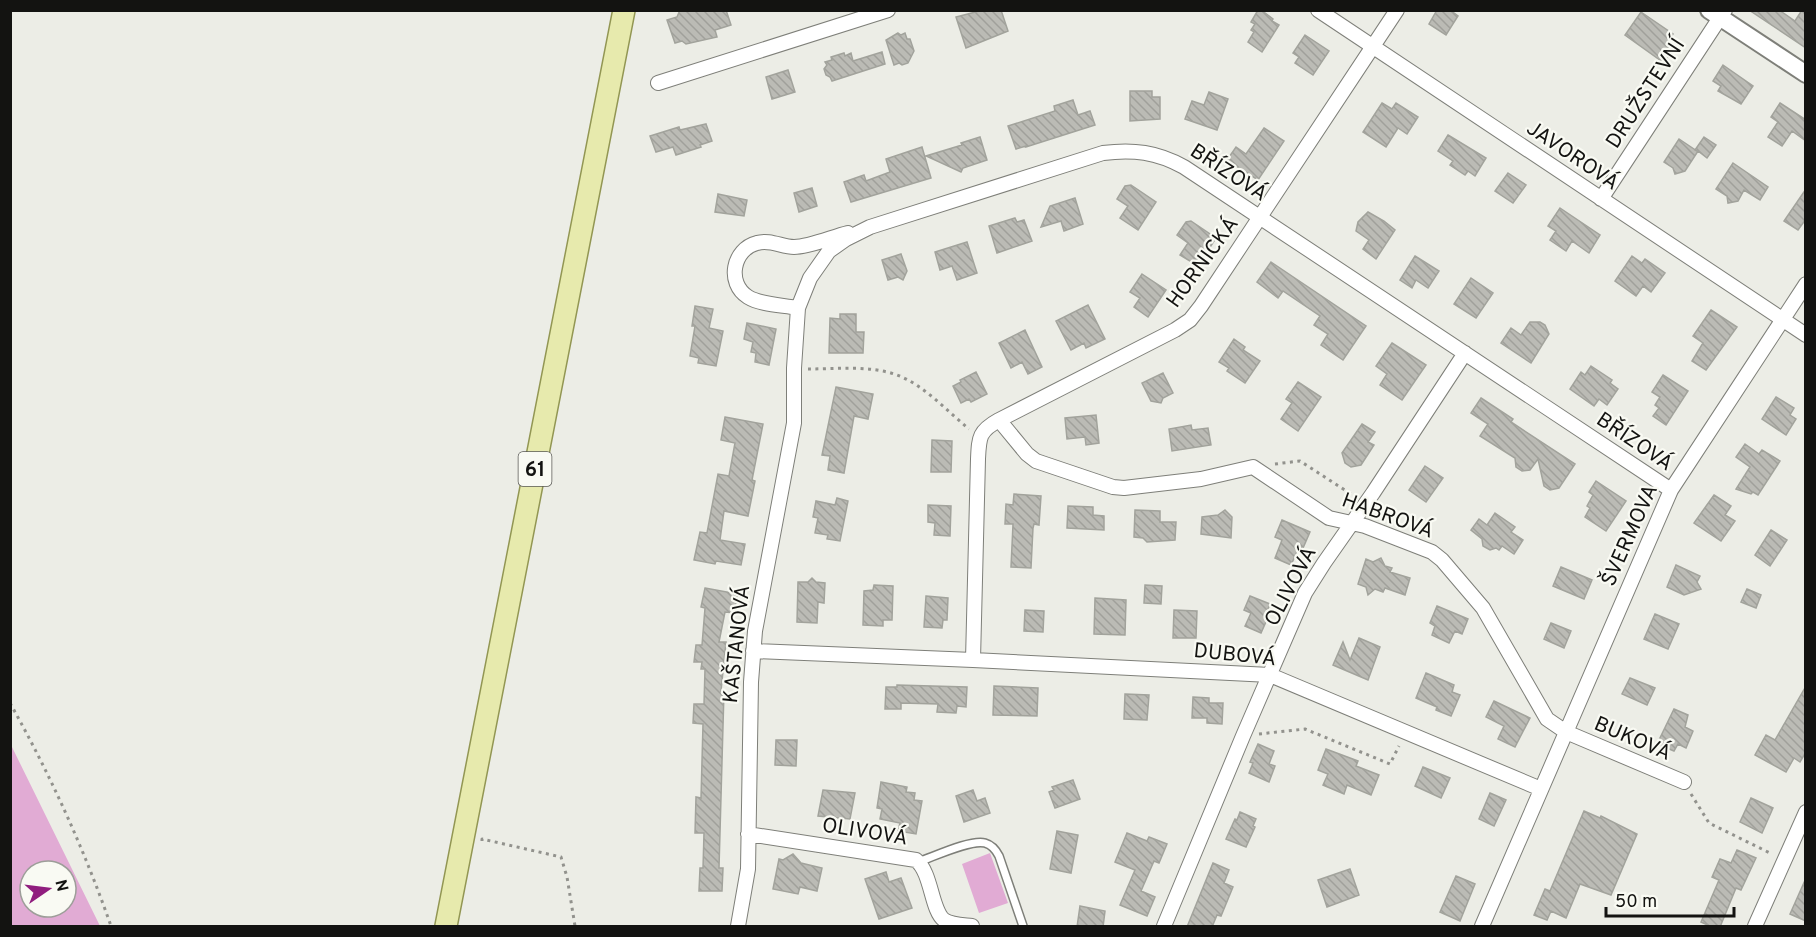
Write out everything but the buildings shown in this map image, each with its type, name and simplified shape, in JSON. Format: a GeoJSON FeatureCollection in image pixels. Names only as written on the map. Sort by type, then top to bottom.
{"type":"FeatureCollection","features":[{"type":"Feature","properties":{"kind":"main road","name":"61"},"geometry":{"type":"LineString","coordinates":[[446,927],[624,10]]}},
{"type":"Feature","properties":{"kind":"street"},"geometry":{"type":"LineString","coordinates":[[658,83],[888,10]]}},
{"type":"Feature","properties":{"kind":"street","name":"JAVOROVÁ"},"geometry":{"type":"LineString","coordinates":[[1318,10],[1806,335]]}},
{"type":"Feature","properties":{"kind":"street","name":"HORNICKÁ"},"geometry":{"type":"LineString","coordinates":[[979,438],[988,426],[1184,325],[1201,306],[1397,10]]}},
{"type":"Feature","properties":{"kind":"street"},"geometry":{"type":"LineString","coordinates":[[1718,13],[1806,74]]}},
{"type":"Feature","properties":{"kind":"street","name":"DRUŽSTEVNÍ"},"geometry":{"type":"LineString","coordinates":[[1601,199],[1718,13]]}},
{"type":"Feature","properties":{"kind":"street","name":"BŘÍZOVÁ"},"geometry":{"type":"LineString","coordinates":[[794,368],[798,308],[810,278],[829,252],[846,239],[870,227],[1092,157],[1119,151],[1152,153],[1168,158],[1260,217],[1671,490]]}},
{"type":"Feature","properties":{"kind":"street"},"geometry":{"type":"LineString","coordinates":[[798,308],[759,301],[743,293],[735,278],[741,254],[750,246],[762,242],[795,247],[870,227]]}},
{"type":"Feature","properties":{"kind":"street","name":"ŠVERMOVA"},"geometry":{"type":"LineString","coordinates":[[1541,789],[1671,490],[1806,285]]}},
{"type":"Feature","properties":{"kind":"street","name":"OLIVOVÁ"},"geometry":{"type":"LineString","coordinates":[[1164,927],[1305,593],[1465,353]]}},
{"type":"Feature","properties":{"kind":"street","name":"KAŠTANOVÁ"},"geometry":{"type":"LineString","coordinates":[[738,927],[747,882],[753,651],[757,615],[792,437],[794,368]]}},
{"type":"Feature","properties":{"kind":"street"},"geometry":{"type":"LineString","coordinates":[[999,420],[1026,454],[1036,461],[1118,488],[1201,479],[1252,467]]}},
{"type":"Feature","properties":{"kind":"street"},"geometry":{"type":"LineString","coordinates":[[973,660],[979,438]]}},
{"type":"Feature","properties":{"kind":"street","name":"HABROVÁ"},"geometry":{"type":"LineString","coordinates":[[1252,467],[1329,518],[1352,523],[1422,547],[1442,560],[1484,608],[1542,713],[1566,732]]}},
{"type":"Feature","properties":{"kind":"street","name":"DUBOVÁ"},"geometry":{"type":"LineString","coordinates":[[753,651],[1270,675],[1541,789]]}},
{"type":"Feature","properties":{"kind":"street","name":"BUKOVÁ"},"geometry":{"type":"LineString","coordinates":[[1566,732],[1684,782]]}},
{"type":"Feature","properties":{"kind":"street"},"geometry":{"type":"LineString","coordinates":[[1482,927],[1541,789]]}},
{"type":"Feature","properties":{"kind":"street"},"geometry":{"type":"LineString","coordinates":[[1755,927],[1806,812]]}},
{"type":"Feature","properties":{"kind":"street","name":"OLIVOVÁ"},"geometry":{"type":"LineString","coordinates":[[748,834],[918,862],[923,868],[941,917],[950,922],[972,927]]}},
{"type":"Feature","properties":{"kind":"lane"},"geometry":{"type":"LineString","coordinates":[[918,862],[974,843],[984,843],[993,848],[999,856],[1023,927]]}},
{"type":"Feature","properties":{"kind":"path"},"geometry":{"type":"LineString","coordinates":[[794,368],[868,369],[898,375],[920,388],[979,438]]}},
{"type":"Feature","properties":{"kind":"path"},"geometry":{"type":"LineString","coordinates":[[1252,467],[1300,461],[1366,504]]}},
{"type":"Feature","properties":{"kind":"path"},"geometry":{"type":"LineString","coordinates":[[10,703],[40,757],[100,894],[111,927]]}},
{"type":"Feature","properties":{"kind":"path"},"geometry":{"type":"LineString","coordinates":[[1243,736],[1305,729],[1390,764],[1406,732]]}},
{"type":"Feature","properties":{"kind":"path"},"geometry":{"type":"LineString","coordinates":[[1684,782],[1709,823],[1784,860]]}},
{"type":"Feature","properties":{"kind":"path"},"geometry":{"type":"LineString","coordinates":[[480,850],[482,839],[561,857],[567,877],[575,927]]}},
{"type":"Feature","properties":{"kind":"shaded area"},"geometry":{"type":"Polygon","coordinates":[[[11,745],[67,859],[18,859],[18,919],[78,919],[78,881],[100,926],[11,926],[11,745]]]}},
{"type":"Feature","properties":{"kind":"shaded area"},"geometry":{"type":"Polygon","coordinates":[[[990,853],[1008,903],[979,913],[962,864],[990,853]]]}}]}
